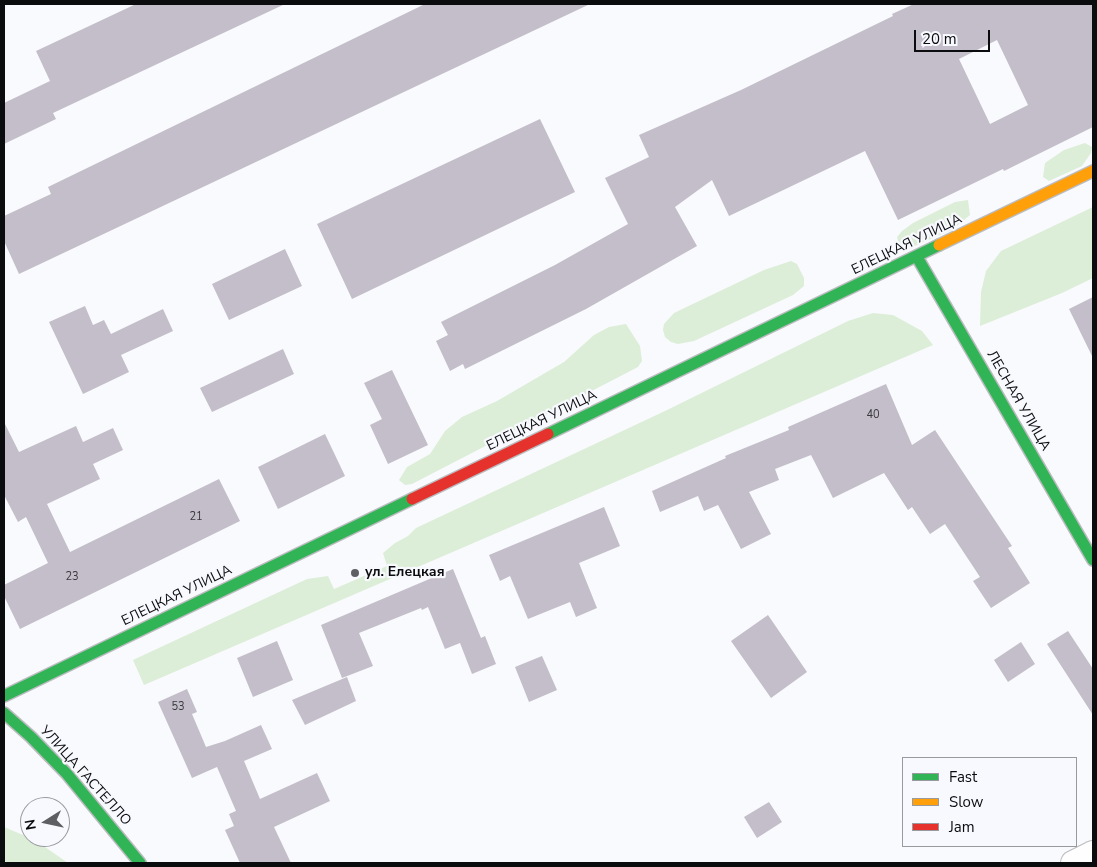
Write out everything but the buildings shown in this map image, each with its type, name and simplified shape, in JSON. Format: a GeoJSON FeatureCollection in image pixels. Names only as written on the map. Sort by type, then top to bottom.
{"type":"FeatureCollection","features":[{"type":"Feature","properties":{"kind":"main road","name":"ЕЛЕЦКАЯ УЛИЦА"},"geometry":{"type":"LineString","coordinates":[[4,696],[1093,171]]}},
{"type":"Feature","properties":{"kind":"main road","name":"ЛЕСНАЯ УЛИЦА"},"geometry":{"type":"LineString","coordinates":[[917,257],[1093,560]]}},
{"type":"Feature","properties":{"kind":"main road","name":"УЛИЦА ГАСТЕЛЛО"},"geometry":{"type":"LineString","coordinates":[[4,713],[31,737],[67,774],[140,863]]}},
{"type":"Feature","properties":{"kind":"street"},"geometry":{"type":"LineString","coordinates":[[1073,863],[1093,853]]}},
{"type":"Feature","properties":{"kind":"green space"},"geometry":{"type":"Polygon","coordinates":[[[1085,143],[1092,147],[1091,153],[1082,166],[1049,181],[1043,177],[1045,163],[1064,150],[1085,143]]]}},
{"type":"Feature","properties":{"kind":"green space"},"geometry":{"type":"Polygon","coordinates":[[[968,200],[970,215],[952,230],[905,250],[899,244],[897,237],[913,223],[955,202],[968,200]]]}},
{"type":"Feature","properties":{"kind":"green space"},"geometry":{"type":"Polygon","coordinates":[[[1093,207],[1093,278],[1062,293],[980,326],[981,292],[986,271],[1001,251],[1093,207]]]}},
{"type":"Feature","properties":{"kind":"green space"},"geometry":{"type":"Polygon","coordinates":[[[791,261],[797,264],[804,278],[804,286],[793,295],[694,341],[678,344],[671,342],[665,337],[664,324],[674,313],[764,270],[791,261]]]}},
{"type":"Feature","properties":{"kind":"green space"},"geometry":{"type":"Polygon","coordinates":[[[873,313],[893,315],[922,331],[933,345],[144,685],[133,660],[307,579],[328,576],[334,589],[387,566],[383,553],[395,543],[408,536],[416,528],[665,411],[848,321],[873,313]]]}},
{"type":"Feature","properties":{"kind":"green space"},"geometry":{"type":"Polygon","coordinates":[[[626,324],[640,346],[642,361],[638,367],[412,484],[405,485],[399,480],[407,467],[430,454],[445,431],[462,417],[497,401],[564,362],[594,335],[609,327],[626,324]]]}},
{"type":"Feature","properties":{"kind":"green space"},"geometry":{"type":"Polygon","coordinates":[[[4,827],[20,834],[20,847],[45,847],[68,863],[6,863],[4,858],[4,827]]]}},
{"type":"Feature","properties":{"kind":"traffic: fast"},"geometry":{"type":"LineString","coordinates":[[548,434],[939,245]]}},
{"type":"Feature","properties":{"kind":"traffic: fast"},"geometry":{"type":"LineString","coordinates":[[917,257],[1093,560]]}},
{"type":"Feature","properties":{"kind":"traffic: fast"},"geometry":{"type":"LineString","coordinates":[[4,696],[412,499]]}},
{"type":"Feature","properties":{"kind":"traffic: fast"},"geometry":{"type":"LineString","coordinates":[[4,713],[31,737],[67,774],[140,863]]}},
{"type":"Feature","properties":{"kind":"traffic: slow"},"geometry":{"type":"LineString","coordinates":[[939,245],[1093,171]]}},
{"type":"Feature","properties":{"kind":"traffic: jam"},"geometry":{"type":"LineString","coordinates":[[412,499],[548,434]]}},
{"type":"Feature","properties":{"kind":"place","name":"ул. Елецкая"},"geometry":{"type":"Point","coordinates":[355,573]}}]}
